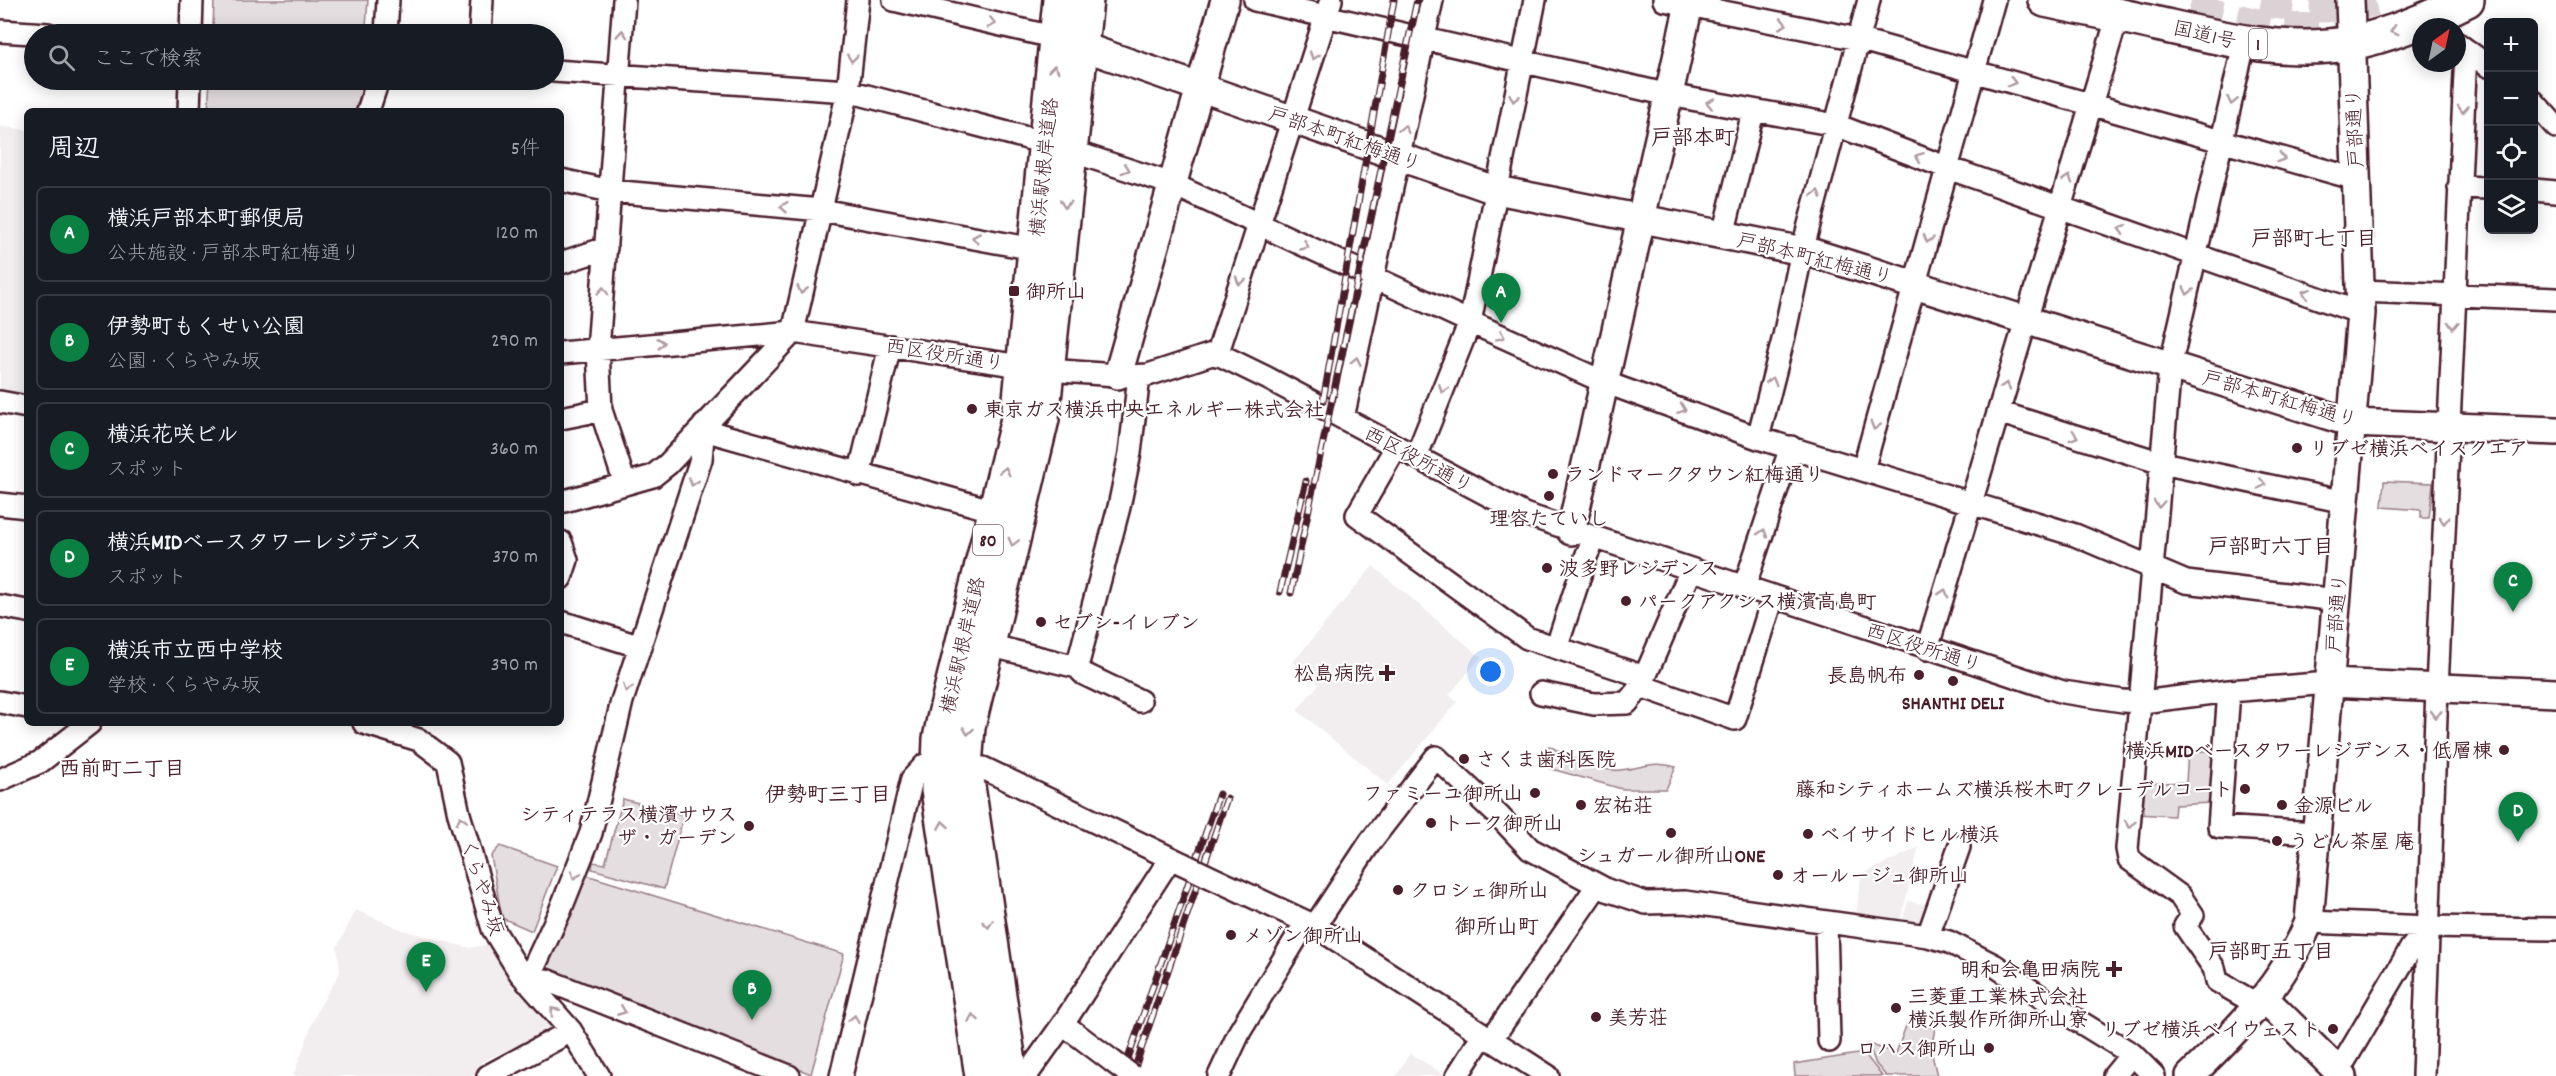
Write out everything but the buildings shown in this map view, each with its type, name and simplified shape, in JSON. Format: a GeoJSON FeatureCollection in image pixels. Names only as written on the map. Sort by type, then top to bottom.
{"type":"FeatureCollection","features":[{"type":"Feature","properties":{"kind":"main road","name":"横浜駅根岸道路"},"geometry":{"type":"LineString","coordinates":[[1060,0],[1069,42]]}},
{"type":"Feature","properties":{"kind":"main road","name":"横浜駅根岸道路"},"geometry":{"type":"LineString","coordinates":[[1011,1076],[944,719],[1018,419],[1036,368],[1069,42],[1086,0]]}},
{"type":"Feature","properties":{"kind":"main road","name":"国道1号"},"geometry":{"type":"LineString","coordinates":[[2045,0],[2189,10]]}},
{"type":"Feature","properties":{"kind":"main road","name":"国道1号"},"geometry":{"type":"LineString","coordinates":[[2440,18],[2467,0]]}},
{"type":"Feature","properties":{"kind":"main road","name":"国道1号"},"geometry":{"type":"LineString","coordinates":[[2127,5],[2244,44],[2351,43],[2412,28]]}},
{"type":"Feature","properties":{"kind":"main road","name":"横浜駅根岸道路"},"geometry":{"type":"LineString","coordinates":[[982,1076],[938,790],[952,765],[968,727],[1042,419],[1036,368],[1034,249],[1058,147]]}},
{"type":"Feature","properties":{"kind":"street"},"geometry":{"type":"LineString","coordinates":[[191,24],[192,0]]}},
{"type":"Feature","properties":{"kind":"street"},"geometry":{"type":"LineString","coordinates":[[387,24],[388,0]]}},
{"type":"Feature","properties":{"kind":"street"},"geometry":{"type":"LineString","coordinates":[[481,24],[482,0]]}},
{"type":"Feature","properties":{"kind":"street"},"geometry":{"type":"LineString","coordinates":[[624,0],[598,350],[601,410],[625,484]]}},
{"type":"Feature","properties":{"kind":"street"},"geometry":{"type":"LineString","coordinates":[[564,501],[653,476],[668,464],[793,332],[848,91],[858,0]]}},
{"type":"Feature","properties":{"kind":"street"},"geometry":{"type":"LineString","coordinates":[[894,0],[1069,42]]}},
{"type":"Feature","properties":{"kind":"street"},"geometry":{"type":"LineString","coordinates":[[1077,667],[1119,507],[1130,453],[1128,376],[1172,184],[1225,0]]}},
{"type":"Feature","properties":{"kind":"street"},"geometry":{"type":"LineString","coordinates":[[1255,0],[1329,8],[1423,39],[1753,112],[1836,126],[1948,168],[2196,254],[2361,302],[2454,294],[2556,299]]}},
{"type":"Feature","properties":{"kind":"street"},"geometry":{"type":"LineString","coordinates":[[1343,418],[1432,0]]}},
{"type":"Feature","properties":{"kind":"street"},"geometry":{"type":"LineString","coordinates":[[1416,457],[1470,322],[1495,189],[1535,0]]}},
{"type":"Feature","properties":{"kind":"street"},"geometry":{"type":"LineString","coordinates":[[1758,438],[1784,336],[1802,251],[1869,0]]}},
{"type":"Feature","properties":{"kind":"street"},"geometry":{"type":"LineString","coordinates":[[1863,470],[1994,0]]}},
{"type":"Feature","properties":{"kind":"street","name":"戸部通り"},"geometry":{"type":"LineString","coordinates":[[2190,1076],[2261,1002],[2288,965],[2308,922],[2318,833],[2361,302],[2350,0]]}},
{"type":"Feature","properties":{"kind":"street"},"geometry":{"type":"LineString","coordinates":[[1557,646],[1587,554],[1583,534],[1604,382],[1669,94],[1681,2],[1858,39],[2356,179]]}},
{"type":"Feature","properties":{"kind":"street"},"geometry":{"type":"LineString","coordinates":[[1927,649],[2091,104],[2127,5]]}},
{"type":"Feature","properties":{"kind":"street"},"geometry":{"type":"LineString","coordinates":[[1217,355],[1329,8]]}},
{"type":"Feature","properties":{"kind":"street"},"geometry":{"type":"LineString","coordinates":[[0,31],[24,32]]}},
{"type":"Feature","properties":{"kind":"street","name":"戸部本町紅梅通り"},"geometry":{"type":"LineString","coordinates":[[1069,42],[1495,189],[1802,251],[2352,423],[2556,430]]}},
{"type":"Feature","properties":{"kind":"street"},"geometry":{"type":"LineString","coordinates":[[2244,44],[2170,366],[2154,569],[2127,849],[2129,859],[2180,896],[2193,915],[2185,926],[2214,968],[2217,981],[2261,1002],[2340,1074],[2411,948],[2429,927]]}},
{"type":"Feature","properties":{"kind":"street"},"geometry":{"type":"LineString","coordinates":[[2466,51],[2484,63]]}},
{"type":"Feature","properties":{"kind":"street"},"geometry":{"type":"LineString","coordinates":[[564,72],[848,91],[1058,147],[1172,184],[1604,382],[1758,438],[2075,535],[2186,582],[2211,587],[2337,600]]}},
{"type":"Feature","properties":{"kind":"street"},"geometry":{"type":"LineString","coordinates":[[2423,1076],[2459,187],[2461,72]]}},
{"type":"Feature","properties":{"kind":"street"},"geometry":{"type":"LineString","coordinates":[[189,108],[190,90]]}},
{"type":"Feature","properties":{"kind":"street"},"geometry":{"type":"LineString","coordinates":[[369,108],[375,90]]}},
{"type":"Feature","properties":{"kind":"street"},"geometry":{"type":"LineString","coordinates":[[2538,107],[2556,127]]}},
{"type":"Feature","properties":{"kind":"street"},"geometry":{"type":"LineString","coordinates":[[1723,235],[1753,112]]}},
{"type":"Feature","properties":{"kind":"street"},"geometry":{"type":"LineString","coordinates":[[564,181],[610,191],[821,210],[1034,249]]}},
{"type":"Feature","properties":{"kind":"street"},"geometry":{"type":"LineString","coordinates":[[2459,187],[2484,188]]}},
{"type":"Feature","properties":{"kind":"street"},"geometry":{"type":"LineString","coordinates":[[2538,190],[2556,192]]}},
{"type":"Feature","properties":{"kind":"street"},"geometry":{"type":"LineString","coordinates":[[564,262],[606,248]]}},
{"type":"Feature","properties":{"kind":"street","name":"西区役所通り"},"geometry":{"type":"LineString","coordinates":[[564,353],[793,332],[1036,368],[1128,376],[1212,354],[1232,360],[1524,514],[1927,649],[2063,692],[2142,702],[2229,691],[2329,683]]}},
{"type":"Feature","properties":{"kind":"street"},"geometry":{"type":"LineString","coordinates":[[859,475],[890,346]]}},
{"type":"Feature","properties":{"kind":"street"},"geometry":{"type":"LineString","coordinates":[[0,402],[24,406]]}},
{"type":"Feature","properties":{"kind":"street"},"geometry":{"type":"LineString","coordinates":[[564,417],[601,410]]}},
{"type":"Feature","properties":{"kind":"street"},"geometry":{"type":"LineString","coordinates":[[1998,412],[2162,463],[2345,502]]}},
{"type":"Feature","properties":{"kind":"street"},"geometry":{"type":"LineString","coordinates":[[704,425],[718,434],[995,511]]}},
{"type":"Feature","properties":{"kind":"street"},"geometry":{"type":"LineString","coordinates":[[527,982],[560,911],[591,833],[622,701],[701,459],[704,425]]}},
{"type":"Feature","properties":{"kind":"street"},"geometry":{"type":"LineString","coordinates":[[1396,447],[1357,515],[1527,638],[1557,646],[1735,718],[1773,597]]}},
{"type":"Feature","properties":{"kind":"street"},"geometry":{"type":"LineString","coordinates":[[1744,588],[1791,447]]}},
{"type":"Feature","properties":{"kind":"street"},"geometry":{"type":"LineString","coordinates":[[0,504],[24,507]]}},
{"type":"Feature","properties":{"kind":"street"},"geometry":{"type":"LineString","coordinates":[[564,551],[567,560],[564,569]]}},
{"type":"Feature","properties":{"kind":"street"},"geometry":{"type":"LineString","coordinates":[[1541,693],[1594,704],[1627,703],[1643,681],[1691,570]]}},
{"type":"Feature","properties":{"kind":"street"},"geometry":{"type":"LineString","coordinates":[[0,606],[24,610]]}},
{"type":"Feature","properties":{"kind":"street"},"geometry":{"type":"LineString","coordinates":[[564,623],[641,646]]}},
{"type":"Feature","properties":{"kind":"street"},"geometry":{"type":"LineString","coordinates":[[988,645],[1077,667],[1084,674],[1140,701]]}},
{"type":"Feature","properties":{"kind":"street"},"geometry":{"type":"LineString","coordinates":[[2329,683],[2556,693]]}},
{"type":"Feature","properties":{"kind":"street"},"geometry":{"type":"LineString","coordinates":[[2229,691],[2219,827],[2318,833]]}},
{"type":"Feature","properties":{"kind":"street"},"geometry":{"type":"LineString","coordinates":[[0,702],[24,706]]}},
{"type":"Feature","properties":{"kind":"street"},"geometry":{"type":"LineString","coordinates":[[0,780],[40,762],[86,726]]}},
{"type":"Feature","properties":{"kind":"street","name":"くらやみ坂"},"geometry":{"type":"LineString","coordinates":[[374,726],[419,740],[448,762],[459,814],[493,929],[527,982],[571,1031],[599,1076]]}},
{"type":"Feature","properties":{"kind":"street"},"geometry":{"type":"LineString","coordinates":[[1219,1076],[1240,1031],[1311,924],[1436,757],[1499,816],[1530,849],[1597,886],[1646,903],[1684,902],[1928,936],[1949,942],[1987,961],[2132,1054],[2154,1076]]}},
{"type":"Feature","properties":{"kind":"street"},"geometry":{"type":"LineString","coordinates":[[841,1076],[912,779],[919,768],[925,765],[983,768],[1311,924],[1548,1076]]}},
{"type":"Feature","properties":{"kind":"street"},"geometry":{"type":"LineString","coordinates":[[1928,936],[1959,847]]}},
{"type":"Feature","properties":{"kind":"street"},"geometry":{"type":"LineString","coordinates":[[1026,1076],[1177,862]]}},
{"type":"Feature","properties":{"kind":"street"},"geometry":{"type":"LineString","coordinates":[[1457,1076],[1597,886]]}},
{"type":"Feature","properties":{"kind":"street"},"geometry":{"type":"LineString","coordinates":[[2308,922],[2556,929]]}},
{"type":"Feature","properties":{"kind":"street"},"geometry":{"type":"LineString","coordinates":[[1826,923],[1829,1041]]}},
{"type":"Feature","properties":{"kind":"street"},"geometry":{"type":"LineString","coordinates":[[527,982],[546,980],[789,1076]]}},
{"type":"Feature","properties":{"kind":"street"},"geometry":{"type":"LineString","coordinates":[[1063,1024],[1132,1076]]}},
{"type":"Feature","properties":{"kind":"street"},"geometry":{"type":"LineString","coordinates":[[488,1076],[571,1031]]}},
{"type":"Feature","properties":{"kind":"street"},"geometry":{"type":"LineString","coordinates":[[2114,1076],[2132,1054]]}},
{"type":"Feature","properties":{"kind":"shaded area"},"geometry":{"type":"Polygon","coordinates":[[[214,0],[368,0],[366,24],[213,24],[214,0]]]}},
{"type":"Feature","properties":{"kind":"shaded area"},"geometry":{"type":"Polygon","coordinates":[[[209,90],[365,90],[358,108],[208,108],[209,90]]]}},
{"type":"Feature","properties":{"kind":"shaded area"},"geometry":{"type":"Polygon","coordinates":[[[0,126],[24,130],[24,394],[0,390],[0,126]]]}},
{"type":"Feature","properties":{"kind":"shaded area"},"geometry":{"type":"Polygon","coordinates":[[[2384,481],[2433,483],[2429,518],[2421,518],[2421,510],[2382,507],[2384,481]]]}},
{"type":"Feature","properties":{"kind":"shaded area","name":"松島病院"},"geometry":{"type":"Polygon","coordinates":[[[1373,566],[1481,657],[1449,695],[1457,702],[1388,785],[1297,710],[1319,684],[1293,662],[1373,566]]]}},
{"type":"Feature","properties":{"kind":"shaded area"},"geometry":{"type":"Polygon","coordinates":[[[1549,746],[1601,769],[1620,770],[1654,764],[1676,767],[1666,789],[1622,789],[1541,766],[1545,751],[1549,746]]]}},
{"type":"Feature","properties":{"kind":"shaded area"},"geometry":{"type":"Polygon","coordinates":[[[2188,751],[2215,751],[2210,803],[2175,805],[2174,816],[2135,814],[2138,784],[2186,782],[2188,751]]]}},
{"type":"Feature","properties":{"kind":"shaded area"},"geometry":{"type":"Polygon","coordinates":[[[623,799],[684,815],[664,889],[592,869],[593,862],[605,864],[623,799]]]}},
{"type":"Feature","properties":{"kind":"shaded area"},"geometry":{"type":"Polygon","coordinates":[[[500,846],[557,866],[532,931],[502,918],[491,856],[500,846]]]}},
{"type":"Feature","properties":{"kind":"shaded area"},"geometry":{"type":"Polygon","coordinates":[[[1919,847],[1899,926],[1855,921],[1861,875],[1919,847]]]}},
{"type":"Feature","properties":{"kind":"shaded area"},"geometry":{"type":"Polygon","coordinates":[[[583,874],[844,954],[811,1074],[545,967],[583,874]]]}},
{"type":"Feature","properties":{"kind":"shaded area"},"geometry":{"type":"Polygon","coordinates":[[[1908,901],[1932,906],[1924,929],[1901,926],[1908,901]]]}},
{"type":"Feature","properties":{"kind":"shaded area"},"geometry":{"type":"Polygon","coordinates":[[[356,910],[403,930],[470,948],[489,944],[505,972],[555,1028],[481,1062],[479,1076],[293,1076],[317,1011],[340,972],[337,947],[356,910]]]}},
{"type":"Feature","properties":{"kind":"shaded area"},"geometry":{"type":"Polygon","coordinates":[[[1907,1023],[1935,1028],[1931,1050],[1937,1076],[1886,1076],[1876,1064],[1868,1044],[1896,1053],[1907,1023]]]}},
{"type":"Feature","properties":{"kind":"shaded area"},"geometry":{"type":"Polygon","coordinates":[[[1410,1053],[1446,1076],[1396,1076],[1410,1053]]]}},
{"type":"Feature","properties":{"kind":"shaded area"},"geometry":{"type":"Polygon","coordinates":[[[1864,1053],[1882,1076],[1795,1076],[1794,1064],[1864,1053]]]}},
{"type":"Feature","properties":{"kind":"tunnel"},"geometry":{"type":"LineString","coordinates":[[2261,0],[2318,6],[2346,5],[2375,0]]}},
{"type":"Feature","properties":{"kind":"tunnel"},"geometry":{"type":"LineString","coordinates":[[2189,10],[2277,29],[2331,30],[2361,27]]}},
{"type":"Feature","properties":{"kind":"railway"},"geometry":{"type":"LineString","coordinates":[[1323,401],[1394,0]]}},
{"type":"Feature","properties":{"kind":"railway"},"geometry":{"type":"LineString","coordinates":[[1291,593],[1417,0]]}},
{"type":"Feature","properties":{"kind":"railway"},"geometry":{"type":"LineString","coordinates":[[1280,592],[1306,481]]}},
{"type":"Feature","properties":{"kind":"railway"},"geometry":{"type":"LineString","coordinates":[[1122,1076],[1219,794]]}},
{"type":"Feature","properties":{"kind":"railway"},"geometry":{"type":"LineString","coordinates":[[1132,1076],[1227,798]]}},
{"type":"Feature","properties":{"kind":"place","name":"御所山"},"geometry":{"type":"Point","coordinates":[1014,291]}},
{"type":"Feature","properties":{"kind":"place","name":"横浜戸部本町郵便局"},"geometry":{"type":"Point","coordinates":[1501,323]}},
{"type":"Feature","properties":{"kind":"place","name":"東京ガス横浜中央エネルギー株式会社"},"geometry":{"type":"Point","coordinates":[972,409]}},
{"type":"Feature","properties":{"kind":"place","name":"リブゼ横浜ベイスクエア"},"geometry":{"type":"Point","coordinates":[2297,448]}},
{"type":"Feature","properties":{"kind":"place","name":"ランドマークタウン紅梅通り"},"geometry":{"type":"Point","coordinates":[1553,474]}},
{"type":"Feature","properties":{"kind":"place","name":"理容たていし"},"geometry":{"type":"Point","coordinates":[1549,496]}},
{"type":"Feature","properties":{"kind":"place","name":"波多野レジデンス"},"geometry":{"type":"Point","coordinates":[1547,568]}},
{"type":"Feature","properties":{"kind":"place","name":"パークアクシス横濱高島町"},"geometry":{"type":"Point","coordinates":[1626,601]}},
{"type":"Feature","properties":{"kind":"place","name":"横浜花咲ビル"},"geometry":{"type":"Point","coordinates":[2513,612]}},
{"type":"Feature","properties":{"kind":"place","name":"セブン-イレブン"},"geometry":{"type":"Point","coordinates":[1041,622]}},
{"type":"Feature","properties":{"kind":"place","name":"松島病院"},"geometry":{"type":"Point","coordinates":[1387,673]}},
{"type":"Feature","properties":{"kind":"place","name":"長島帆布"},"geometry":{"type":"Point","coordinates":[1919,675]}},
{"type":"Feature","properties":{"kind":"place","name":"SHANTHI DELI"},"geometry":{"type":"Point","coordinates":[1953,681]}},
{"type":"Feature","properties":{"kind":"place","name":"横浜MIDベースタワーレジデンス・低層棟"},"geometry":{"type":"Point","coordinates":[2504,750]}},
{"type":"Feature","properties":{"kind":"place","name":"さくま歯科医院"},"geometry":{"type":"Point","coordinates":[1464,759]}},
{"type":"Feature","properties":{"kind":"place","name":"藤和シティホームズ横浜桜木町クレーデルコート"},"geometry":{"type":"Point","coordinates":[2245,789]}},
{"type":"Feature","properties":{"kind":"place","name":"ファミーユ御所山"},"geometry":{"type":"Point","coordinates":[1535,793]}},
{"type":"Feature","properties":{"kind":"place","name":"宏祐荘"},"geometry":{"type":"Point","coordinates":[1581,805]}},
{"type":"Feature","properties":{"kind":"place","name":"金源ビル"},"geometry":{"type":"Point","coordinates":[2282,805]}},
{"type":"Feature","properties":{"kind":"place","name":"トーク御所山"},"geometry":{"type":"Point","coordinates":[1431,823]}},
{"type":"Feature","properties":{"kind":"place","name":"シティテラス横濱サウス ザ・ガーデン"},"geometry":{"type":"Point","coordinates":[749,826]}},
{"type":"Feature","properties":{"kind":"place","name":"シュガール御所山ONE"},"geometry":{"type":"Point","coordinates":[1671,833]}},
{"type":"Feature","properties":{"kind":"place","name":"ベイサイドヒル横浜"},"geometry":{"type":"Point","coordinates":[1808,834]}},
{"type":"Feature","properties":{"kind":"place","name":"うどん茶屋 庵"},"geometry":{"type":"Point","coordinates":[2277,841]}},
{"type":"Feature","properties":{"kind":"place","name":"横浜MIDベースタワーレジデンス"},"geometry":{"type":"Point","coordinates":[2518,842]}},
{"type":"Feature","properties":{"kind":"place","name":"オールージュ御所山"},"geometry":{"type":"Point","coordinates":[1778,875]}},
{"type":"Feature","properties":{"kind":"place","name":"クロシェ御所山"},"geometry":{"type":"Point","coordinates":[1398,890]}},
{"type":"Feature","properties":{"kind":"place","name":"メゾン御所山"},"geometry":{"type":"Point","coordinates":[1231,935]}},
{"type":"Feature","properties":{"kind":"place","name":"明和会亀田病院"},"geometry":{"type":"Point","coordinates":[2114,969]}},
{"type":"Feature","properties":{"kind":"place","name":"横浜市立西中学校"},"geometry":{"type":"Point","coordinates":[426,992]}},
{"type":"Feature","properties":{"kind":"place","name":"三菱重工業株式会社 横浜製作所御所山寮"},"geometry":{"type":"Point","coordinates":[1896,1008]}},
{"type":"Feature","properties":{"kind":"place","name":"美芳荘"},"geometry":{"type":"Point","coordinates":[1596,1017]}},
{"type":"Feature","properties":{"kind":"place","name":"伊勢町もくせい公園"},"geometry":{"type":"Point","coordinates":[752,1020]}},
{"type":"Feature","properties":{"kind":"place","name":"リブゼ横浜ベイウェスト"},"geometry":{"type":"Point","coordinates":[2333,1029]}},
{"type":"Feature","properties":{"kind":"place","name":"ロハス御所山"},"geometry":{"type":"Point","coordinates":[1989,1048]}},
{"type":"Feature","properties":{"kind":"district","name":"戸部本町"},"geometry":{"type":"Point","coordinates":[1693,137]}},
{"type":"Feature","properties":{"kind":"district","name":"戸部町七丁目"},"geometry":{"type":"Point","coordinates":[2314,238]}},
{"type":"Feature","properties":{"kind":"district","name":"戸部町六丁目"},"geometry":{"type":"Point","coordinates":[2271,546]}},
{"type":"Feature","properties":{"kind":"district","name":"西前町二丁目"},"geometry":{"type":"Point","coordinates":[122,768]}},
{"type":"Feature","properties":{"kind":"district","name":"伊勢町三丁目"},"geometry":{"type":"Point","coordinates":[828,794]}},
{"type":"Feature","properties":{"kind":"district","name":"御所山町"},"geometry":{"type":"Point","coordinates":[1497,926]}},
{"type":"Feature","properties":{"kind":"district","name":"戸部町五丁目"},"geometry":{"type":"Point","coordinates":[2271,951]}}]}
